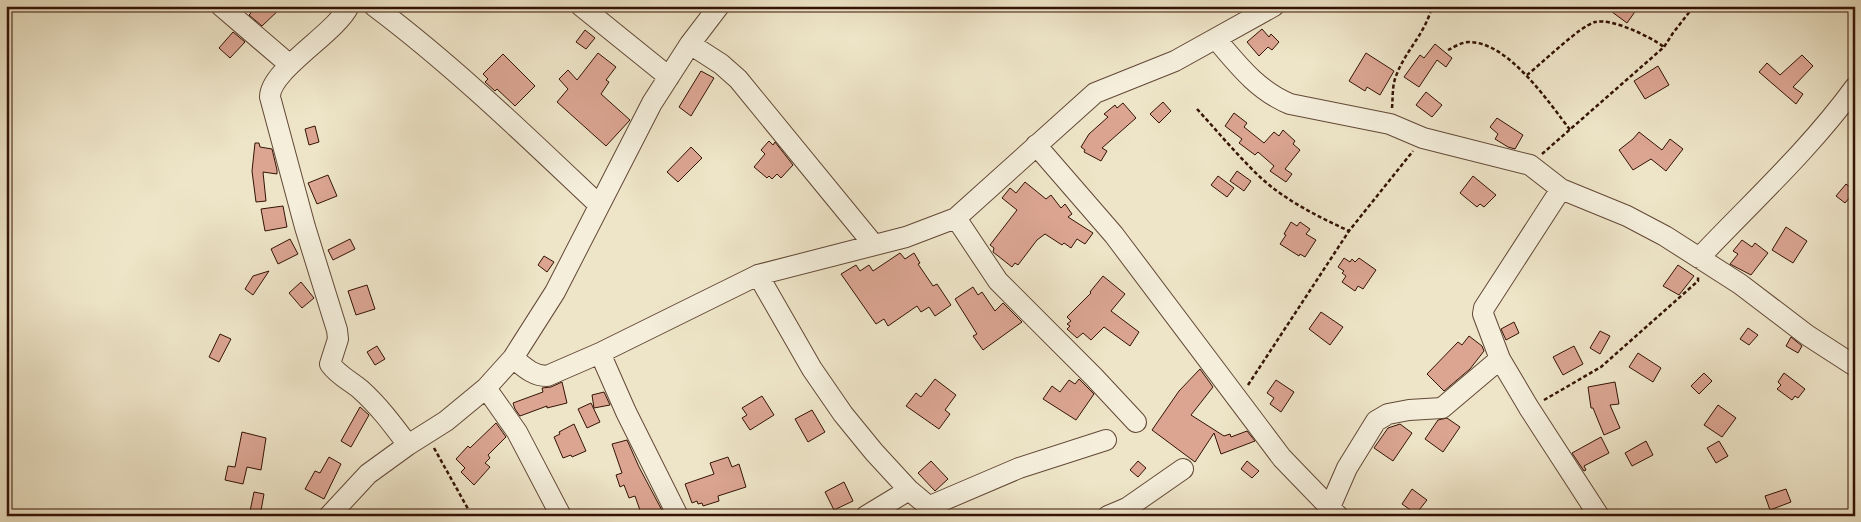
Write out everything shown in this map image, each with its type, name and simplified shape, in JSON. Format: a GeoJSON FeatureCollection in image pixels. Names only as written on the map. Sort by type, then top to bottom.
{"type":"FeatureCollection","features":[{"type":"Feature","properties":{"kind":"street"},"geometry":{"type":"LineString","coordinates":[[221,6],[290,65]]}},
{"type":"Feature","properties":{"kind":"street"},"geometry":{"type":"LineString","coordinates":[[349,6],[331,30],[290,65],[273,85],[270,97],[305,227],[337,330],[338,339],[330,364],[335,371],[359,389],[382,411],[408,445]]}},
{"type":"Feature","properties":{"kind":"street"},"geometry":{"type":"LineString","coordinates":[[374,6],[409,32],[502,113],[599,204]]}},
{"type":"Feature","properties":{"kind":"street"},"geometry":{"type":"LineString","coordinates":[[580,6],[668,76]]}},
{"type":"Feature","properties":{"kind":"street"},"geometry":{"type":"LineString","coordinates":[[329,516],[368,474],[408,445],[446,421],[486,388],[513,358],[554,292],[652,103],[690,44],[719,6]]}},
{"type":"Feature","properties":{"kind":"street"},"geometry":{"type":"LineString","coordinates":[[513,358],[532,373],[539,376],[547,376],[600,353],[758,275],[906,237],[956,218],[1095,93],[1174,61],[1274,6]]}},
{"type":"Feature","properties":{"kind":"street"},"geometry":{"type":"LineString","coordinates":[[1216,39],[1251,79],[1277,99],[1290,104],[1390,124],[1423,138],[1530,165],[1560,190],[1628,216],[1665,236],[1740,284],[1807,335],[1855,366]]}},
{"type":"Feature","properties":{"kind":"street"},"geometry":{"type":"LineString","coordinates":[[690,44],[721,64],[738,79],[874,245]]}},
{"type":"Feature","properties":{"kind":"street"},"geometry":{"type":"LineString","coordinates":[[1699,258],[1810,142],[1835,114],[1855,87]]}},
{"type":"Feature","properties":{"kind":"street"},"geometry":{"type":"LineString","coordinates":[[1036,145],[1114,235],[1282,458],[1334,511],[1346,468],[1376,421],[1388,414],[1409,410],[1442,408],[1500,359]]}},
{"type":"Feature","properties":{"kind":"street"},"geometry":{"type":"LineString","coordinates":[[1560,190],[1484,308],[1482,314],[1500,359],[1529,408],[1599,516]]}},
{"type":"Feature","properties":{"kind":"street"},"geometry":{"type":"LineString","coordinates":[[956,218],[998,281],[1136,422]]}},
{"type":"Feature","properties":{"kind":"street"},"geometry":{"type":"LineString","coordinates":[[758,275],[812,369],[843,414],[874,452],[909,490],[935,511],[1018,468],[1106,440]]}},
{"type":"Feature","properties":{"kind":"street"},"geometry":{"type":"LineString","coordinates":[[600,353],[626,412],[678,516]]}},
{"type":"Feature","properties":{"kind":"street"},"geometry":{"type":"LineString","coordinates":[[486,388],[517,432],[562,516]]}},
{"type":"Feature","properties":{"kind":"street"},"geometry":{"type":"LineString","coordinates":[[1108,516],[1127,508],[1183,469]]}},
{"type":"Feature","properties":{"kind":"street"},"geometry":{"type":"LineString","coordinates":[[866,516],[909,490]]}},
{"type":"Feature","properties":{"kind":"path"},"geometry":{"type":"LineString","coordinates":[[1390,124],[1396,76],[1406,55],[1426,26],[1432,6]]}},
{"type":"Feature","properties":{"kind":"path"},"geometry":{"type":"LineString","coordinates":[[1530,165],[1571,131],[1614,89],[1664,47],[1694,6]]}},
{"type":"Feature","properties":{"kind":"path"},"geometry":{"type":"LineString","coordinates":[[1527,75],[1584,27],[1596,22],[1640,32],[1664,47]]}},
{"type":"Feature","properties":{"kind":"path"},"geometry":{"type":"LineString","coordinates":[[1448,50],[1469,42],[1485,46],[1503,56],[1527,75],[1571,131]]}},
{"type":"Feature","properties":{"kind":"path"},"geometry":{"type":"LineString","coordinates":[[1197,109],[1261,178],[1315,215],[1349,231]]}},
{"type":"Feature","properties":{"kind":"path"},"geometry":{"type":"LineString","coordinates":[[1238,401],[1349,231],[1423,138]]}},
{"type":"Feature","properties":{"kind":"path"},"geometry":{"type":"LineString","coordinates":[[1529,408],[1602,367],[1698,281],[1699,258]]}},
{"type":"Feature","properties":{"kind":"path"},"geometry":{"type":"LineString","coordinates":[[426,434],[472,516]]}},
{"type":"Feature","properties":{"kind":"building"},"geometry":{"type":"Polygon","coordinates":[[[244,6],[283,6],[262,26],[249,15],[251,13],[244,6]]]}},
{"type":"Feature","properties":{"kind":"building"},"geometry":{"type":"Polygon","coordinates":[[[1604,6],[1639,6],[1627,23],[1604,6]]]}},
{"type":"Feature","properties":{"kind":"building"},"geometry":{"type":"Polygon","coordinates":[[[1262,29],[1269,37],[1271,34],[1279,42],[1272,50],[1268,47],[1259,56],[1247,42],[1262,29]]]}},
{"type":"Feature","properties":{"kind":"building"},"geometry":{"type":"Polygon","coordinates":[[[585,30],[595,38],[586,49],[576,42],[585,30]]]}},
{"type":"Feature","properties":{"kind":"building"},"geometry":{"type":"Polygon","coordinates":[[[233,32],[245,42],[230,58],[219,48],[233,32]]]}},
{"type":"Feature","properties":{"kind":"building"},"geometry":{"type":"Polygon","coordinates":[[[1435,44],[1452,58],[1446,67],[1437,60],[1419,87],[1404,77],[1420,55],[1424,58],[1435,44]]]}},
{"type":"Feature","properties":{"kind":"building"},"geometry":{"type":"Polygon","coordinates":[[[598,53],[616,67],[606,80],[609,82],[601,94],[630,120],[606,146],[557,102],[568,89],[559,79],[568,70],[577,80],[598,53]]]}},
{"type":"Feature","properties":{"kind":"building"},"geometry":{"type":"Polygon","coordinates":[[[1366,53],[1394,71],[1380,95],[1367,87],[1365,91],[1349,81],[1366,53]]]}},
{"type":"Feature","properties":{"kind":"building"},"geometry":{"type":"Polygon","coordinates":[[[503,54],[535,86],[515,106],[497,89],[495,91],[485,82],[488,79],[483,74],[503,54]]]}},
{"type":"Feature","properties":{"kind":"building"},"geometry":{"type":"Polygon","coordinates":[[[1802,55],[1813,66],[1793,87],[1803,94],[1796,104],[1759,72],[1767,63],[1780,75],[1802,55]]]}},
{"type":"Feature","properties":{"kind":"building"},"geometry":{"type":"Polygon","coordinates":[[[1658,66],[1669,85],[1645,99],[1634,81],[1658,66]]]}},
{"type":"Feature","properties":{"kind":"building"},"geometry":{"type":"Polygon","coordinates":[[[701,71],[714,78],[691,116],[679,107],[701,71]]]}},
{"type":"Feature","properties":{"kind":"building"},"geometry":{"type":"Polygon","coordinates":[[[1426,92],[1442,105],[1432,117],[1416,105],[1426,92]]]}},
{"type":"Feature","properties":{"kind":"building"},"geometry":{"type":"Polygon","coordinates":[[[1163,102],[1171,111],[1159,123],[1150,114],[1163,102]]]}},
{"type":"Feature","properties":{"kind":"building"},"geometry":{"type":"Polygon","coordinates":[[[1123,103],[1136,118],[1102,148],[1107,151],[1101,161],[1084,152],[1085,150],[1081,147],[1089,134],[1108,117],[1104,114],[1115,105],[1117,108],[1123,103]]]}},
{"type":"Feature","properties":{"kind":"building"},"geometry":{"type":"Polygon","coordinates":[[[1234,113],[1247,123],[1244,127],[1264,143],[1274,132],[1279,136],[1283,130],[1295,141],[1293,144],[1300,150],[1285,169],[1292,174],[1286,182],[1270,171],[1274,166],[1258,152],[1255,155],[1239,143],[1242,139],[1225,126],[1234,113]]]}},
{"type":"Feature","properties":{"kind":"building"},"geometry":{"type":"Polygon","coordinates":[[[1497,118],[1523,135],[1515,149],[1495,139],[1498,134],[1490,127],[1497,118]]]}},
{"type":"Feature","properties":{"kind":"building"},"geometry":{"type":"Polygon","coordinates":[[[315,126],[319,142],[309,145],[305,129],[315,126]]]}},
{"type":"Feature","properties":{"kind":"building"},"geometry":{"type":"Polygon","coordinates":[[[1639,132],[1662,150],[1670,139],[1683,149],[1666,171],[1651,159],[1633,170],[1619,150],[1639,132]]]}},
{"type":"Feature","properties":{"kind":"building"},"geometry":{"type":"Polygon","coordinates":[[[769,141],[773,145],[775,142],[793,165],[781,178],[777,174],[772,179],[769,176],[767,178],[754,167],[765,154],[761,150],[769,141]]]}},
{"type":"Feature","properties":{"kind":"building"},"geometry":{"type":"Polygon","coordinates":[[[255,143],[259,143],[260,147],[272,149],[277,170],[277,174],[263,172],[266,201],[256,202],[252,171],[255,143]]]}},
{"type":"Feature","properties":{"kind":"building"},"geometry":{"type":"Polygon","coordinates":[[[691,147],[702,158],[678,182],[667,172],[691,147]]]}},
{"type":"Feature","properties":{"kind":"building"},"geometry":{"type":"Polygon","coordinates":[[[1237,171],[1251,181],[1244,191],[1230,181],[1237,171]]]}},
{"type":"Feature","properties":{"kind":"building"},"geometry":{"type":"Polygon","coordinates":[[[328,175],[337,196],[317,204],[308,183],[328,175]]]}},
{"type":"Feature","properties":{"kind":"building"},"geometry":{"type":"Polygon","coordinates":[[[1218,176],[1234,188],[1227,197],[1211,185],[1218,176]]]}},
{"type":"Feature","properties":{"kind":"building"},"geometry":{"type":"Polygon","coordinates":[[[1473,176],[1496,195],[1484,207],[1480,204],[1477,207],[1460,193],[1473,176]]]}},
{"type":"Feature","properties":{"kind":"building"},"geometry":{"type":"Polygon","coordinates":[[[1025,182],[1046,199],[1051,195],[1061,208],[1065,204],[1072,214],[1068,217],[1093,233],[1085,244],[1077,239],[1071,248],[1064,243],[1062,245],[1045,234],[1037,240],[1018,265],[1015,263],[1012,267],[993,252],[994,248],[990,245],[1017,210],[1002,198],[1010,188],[1016,193],[1025,182]]]}},
{"type":"Feature","properties":{"kind":"building"},"geometry":{"type":"Polygon","coordinates":[[[1846,184],[1855,191],[1845,203],[1836,196],[1846,184]]]}},
{"type":"Feature","properties":{"kind":"building"},"geometry":{"type":"Polygon","coordinates":[[[283,206],[287,227],[265,231],[261,209],[283,206]]]}},
{"type":"Feature","properties":{"kind":"building"},"geometry":{"type":"Polygon","coordinates":[[[1291,222],[1297,226],[1300,222],[1310,229],[1306,234],[1316,240],[1305,257],[1300,254],[1299,256],[1280,244],[1291,222]]]}},
{"type":"Feature","properties":{"kind":"building"},"geometry":{"type":"Polygon","coordinates":[[[1786,227],[1807,241],[1793,263],[1772,250],[1786,227]]]}},
{"type":"Feature","properties":{"kind":"building"},"geometry":{"type":"Polygon","coordinates":[[[290,239],[298,254],[278,264],[271,249],[290,239]]]}},
{"type":"Feature","properties":{"kind":"building"},"geometry":{"type":"Polygon","coordinates":[[[350,239],[355,249],[333,260],[328,250],[350,239]]]}},
{"type":"Feature","properties":{"kind":"building"},"geometry":{"type":"Polygon","coordinates":[[[1742,240],[1752,247],[1755,243],[1768,253],[1751,275],[1730,264],[1738,254],[1733,251],[1742,240]]]}},
{"type":"Feature","properties":{"kind":"building"},"geometry":{"type":"Polygon","coordinates":[[[900,253],[905,259],[914,253],[920,263],[918,264],[933,286],[937,284],[951,305],[935,316],[929,307],[921,312],[917,306],[888,326],[884,319],[876,324],[841,274],[856,265],[860,271],[869,265],[873,271],[900,253]]]}},
{"type":"Feature","properties":{"kind":"building"},"geometry":{"type":"Polygon","coordinates":[[[544,256],[554,262],[547,272],[538,265],[544,256]]]}},
{"type":"Feature","properties":{"kind":"building"},"geometry":{"type":"Polygon","coordinates":[[[1344,258],[1350,262],[1352,259],[1355,262],[1359,258],[1376,270],[1363,289],[1358,286],[1355,291],[1342,282],[1346,276],[1342,273],[1344,271],[1338,267],[1344,258]]]}},
{"type":"Feature","properties":{"kind":"building"},"geometry":{"type":"Polygon","coordinates":[[[1678,265],[1694,276],[1679,295],[1663,286],[1678,265]]]}},
{"type":"Feature","properties":{"kind":"building"},"geometry":{"type":"Polygon","coordinates":[[[269,271],[253,295],[245,289],[253,276],[269,271]]]}},
{"type":"Feature","properties":{"kind":"building"},"geometry":{"type":"Polygon","coordinates":[[[1103,276],[1125,294],[1111,311],[1139,332],[1130,346],[1104,327],[1091,340],[1083,333],[1077,338],[1067,329],[1070,326],[1067,324],[1071,321],[1067,317],[1091,293],[1103,276]]]}},
{"type":"Feature","properties":{"kind":"building"},"geometry":{"type":"Polygon","coordinates":[[[301,282],[314,298],[302,308],[289,293],[301,282]]]}},
{"type":"Feature","properties":{"kind":"building"},"geometry":{"type":"Polygon","coordinates":[[[367,285],[375,309],[356,315],[348,291],[367,285]]]}},
{"type":"Feature","properties":{"kind":"building"},"geometry":{"type":"Polygon","coordinates":[[[973,287],[978,295],[982,292],[995,311],[1003,303],[1022,322],[983,350],[973,336],[977,334],[955,299],[973,287]]]}},
{"type":"Feature","properties":{"kind":"building"},"geometry":{"type":"Polygon","coordinates":[[[1321,312],[1343,327],[1330,345],[1309,329],[1321,312]]]}},
{"type":"Feature","properties":{"kind":"building"},"geometry":{"type":"Polygon","coordinates":[[[1514,322],[1519,333],[1506,340],[1501,329],[1514,322]]]}},
{"type":"Feature","properties":{"kind":"building"},"geometry":{"type":"Polygon","coordinates":[[[1748,328],[1758,335],[1749,345],[1740,339],[1748,328]]]}},
{"type":"Feature","properties":{"kind":"building"},"geometry":{"type":"Polygon","coordinates":[[[1600,331],[1610,336],[1600,354],[1590,348],[1600,331]]]}},
{"type":"Feature","properties":{"kind":"building"},"geometry":{"type":"Polygon","coordinates":[[[220,334],[231,339],[219,362],[209,357],[220,334]]]}},
{"type":"Feature","properties":{"kind":"building"},"geometry":{"type":"Polygon","coordinates":[[[1469,336],[1482,346],[1484,351],[1470,369],[1444,391],[1427,374],[1458,342],[1462,345],[1469,336]]]}},
{"type":"Feature","properties":{"kind":"building"},"geometry":{"type":"Polygon","coordinates":[[[1791,337],[1802,346],[1798,353],[1786,346],[1791,337]]]}},
{"type":"Feature","properties":{"kind":"building"},"geometry":{"type":"Polygon","coordinates":[[[377,346],[385,359],[375,365],[367,352],[377,346]]]}},
{"type":"Feature","properties":{"kind":"building"},"geometry":{"type":"Polygon","coordinates":[[[1574,346],[1583,364],[1563,375],[1553,357],[1574,346]]]}},
{"type":"Feature","properties":{"kind":"building"},"geometry":{"type":"Polygon","coordinates":[[[1638,353],[1661,368],[1653,382],[1629,367],[1638,353]]]}},
{"type":"Feature","properties":{"kind":"building"},"geometry":{"type":"Polygon","coordinates":[[[1200,369],[1213,387],[1191,415],[1224,436],[1230,434],[1231,437],[1247,431],[1255,441],[1221,454],[1214,433],[1195,462],[1152,430],[1179,391],[1200,369]]]}},
{"type":"Feature","properties":{"kind":"building"},"geometry":{"type":"Polygon","coordinates":[[[1704,373],[1712,381],[1699,394],[1691,386],[1704,373]]]}},
{"type":"Feature","properties":{"kind":"building"},"geometry":{"type":"Polygon","coordinates":[[[1784,373],[1805,389],[1798,398],[1795,396],[1792,400],[1777,389],[1781,385],[1778,382],[1784,373]]]}},
{"type":"Feature","properties":{"kind":"building"},"geometry":{"type":"Polygon","coordinates":[[[935,379],[956,395],[945,410],[950,414],[939,429],[906,406],[916,393],[921,397],[935,379]]]}},
{"type":"Feature","properties":{"kind":"building"},"geometry":{"type":"Polygon","coordinates":[[[1079,379],[1094,394],[1076,420],[1043,399],[1052,386],[1060,392],[1069,380],[1075,384],[1079,379]]]}},
{"type":"Feature","properties":{"kind":"building"},"geometry":{"type":"Polygon","coordinates":[[[1276,380],[1294,392],[1281,412],[1270,404],[1274,398],[1267,393],[1276,380]]]}},
{"type":"Feature","properties":{"kind":"building"},"geometry":{"type":"Polygon","coordinates":[[[562,382],[567,403],[547,408],[547,406],[520,416],[515,409],[513,403],[543,392],[542,388],[551,387],[562,382]]]}},
{"type":"Feature","properties":{"kind":"building"},"geometry":{"type":"Polygon","coordinates":[[[1615,382],[1619,404],[1610,405],[1620,428],[1604,435],[1593,408],[1591,408],[1588,387],[1615,382]]]}},
{"type":"Feature","properties":{"kind":"building"},"geometry":{"type":"Polygon","coordinates":[[[604,392],[610,405],[594,408],[592,395],[604,392]]]}},
{"type":"Feature","properties":{"kind":"building"},"geometry":{"type":"Polygon","coordinates":[[[762,396],[774,415],[750,430],[742,418],[747,415],[742,408],[762,396]]]}},
{"type":"Feature","properties":{"kind":"building"},"geometry":{"type":"Polygon","coordinates":[[[591,403],[600,422],[587,428],[578,409],[591,403]]]}},
{"type":"Feature","properties":{"kind":"building"},"geometry":{"type":"Polygon","coordinates":[[[1718,405],[1736,418],[1722,437],[1704,425],[1718,405]]]}},
{"type":"Feature","properties":{"kind":"building"},"geometry":{"type":"Polygon","coordinates":[[[360,407],[369,415],[351,447],[341,441],[360,407]]]}},
{"type":"Feature","properties":{"kind":"building"},"geometry":{"type":"Polygon","coordinates":[[[812,410],[825,432],[808,442],[795,419],[812,410]]]}},
{"type":"Feature","properties":{"kind":"building"},"geometry":{"type":"Polygon","coordinates":[[[1447,418],[1460,427],[1443,452],[1425,439],[1438,420],[1447,418]]]}},
{"type":"Feature","properties":{"kind":"building"},"geometry":{"type":"Polygon","coordinates":[[[496,423],[506,437],[488,455],[490,458],[485,463],[490,467],[474,485],[461,472],[465,468],[456,459],[468,446],[470,448],[496,423]]]}},
{"type":"Feature","properties":{"kind":"building"},"geometry":{"type":"Polygon","coordinates":[[[574,424],[586,451],[572,457],[571,455],[563,458],[554,437],[574,424]]]}},
{"type":"Feature","properties":{"kind":"building"},"geometry":{"type":"Polygon","coordinates":[[[1400,424],[1412,433],[1393,461],[1374,448],[1388,428],[1400,424]]]}},
{"type":"Feature","properties":{"kind":"building"},"geometry":{"type":"Polygon","coordinates":[[[242,432],[266,438],[261,470],[247,467],[243,484],[225,480],[228,466],[235,467],[242,432]]]}},
{"type":"Feature","properties":{"kind":"building"},"geometry":{"type":"Polygon","coordinates":[[[1601,437],[1609,453],[1584,466],[1586,470],[1584,471],[1572,453],[1601,437]]]}},
{"type":"Feature","properties":{"kind":"building"},"geometry":{"type":"Polygon","coordinates":[[[627,440],[665,516],[642,516],[635,496],[629,498],[624,485],[620,487],[616,475],[622,473],[612,444],[627,440]]]}},
{"type":"Feature","properties":{"kind":"building"},"geometry":{"type":"Polygon","coordinates":[[[1646,441],[1653,455],[1632,466],[1625,453],[1646,441]]]}},
{"type":"Feature","properties":{"kind":"building"},"geometry":{"type":"Polygon","coordinates":[[[1719,441],[1728,456],[1716,463],[1707,448],[1719,441]]]}},
{"type":"Feature","properties":{"kind":"building"},"geometry":{"type":"Polygon","coordinates":[[[329,457],[341,464],[324,499],[305,489],[315,471],[320,473],[329,457]]]}},
{"type":"Feature","properties":{"kind":"building"},"geometry":{"type":"Polygon","coordinates":[[[728,457],[732,467],[739,464],[746,487],[718,496],[719,501],[703,506],[702,503],[698,504],[697,501],[692,503],[685,484],[714,474],[710,463],[728,457]]]}},
{"type":"Feature","properties":{"kind":"building"},"geometry":{"type":"Polygon","coordinates":[[[931,461],[948,479],[935,491],[918,473],[931,461]]]}},
{"type":"Feature","properties":{"kind":"building"},"geometry":{"type":"Polygon","coordinates":[[[1138,461],[1146,468],[1138,477],[1130,470],[1138,461]]]}},
{"type":"Feature","properties":{"kind":"building"},"geometry":{"type":"Polygon","coordinates":[[[1247,461],[1259,471],[1252,478],[1241,469],[1247,461]]]}},
{"type":"Feature","properties":{"kind":"building"},"geometry":{"type":"Polygon","coordinates":[[[844,482],[853,501],[834,510],[825,492],[844,482]]]}},
{"type":"Feature","properties":{"kind":"building"},"geometry":{"type":"Polygon","coordinates":[[[1412,489],[1427,500],[1416,514],[1402,504],[1412,489]]]}},
{"type":"Feature","properties":{"kind":"building"},"geometry":{"type":"Polygon","coordinates":[[[1786,489],[1791,502],[1770,510],[1765,496],[1786,489]]]}},
{"type":"Feature","properties":{"kind":"building"},"geometry":{"type":"Polygon","coordinates":[[[254,492],[264,494],[260,516],[249,516],[254,492]]]}}]}
